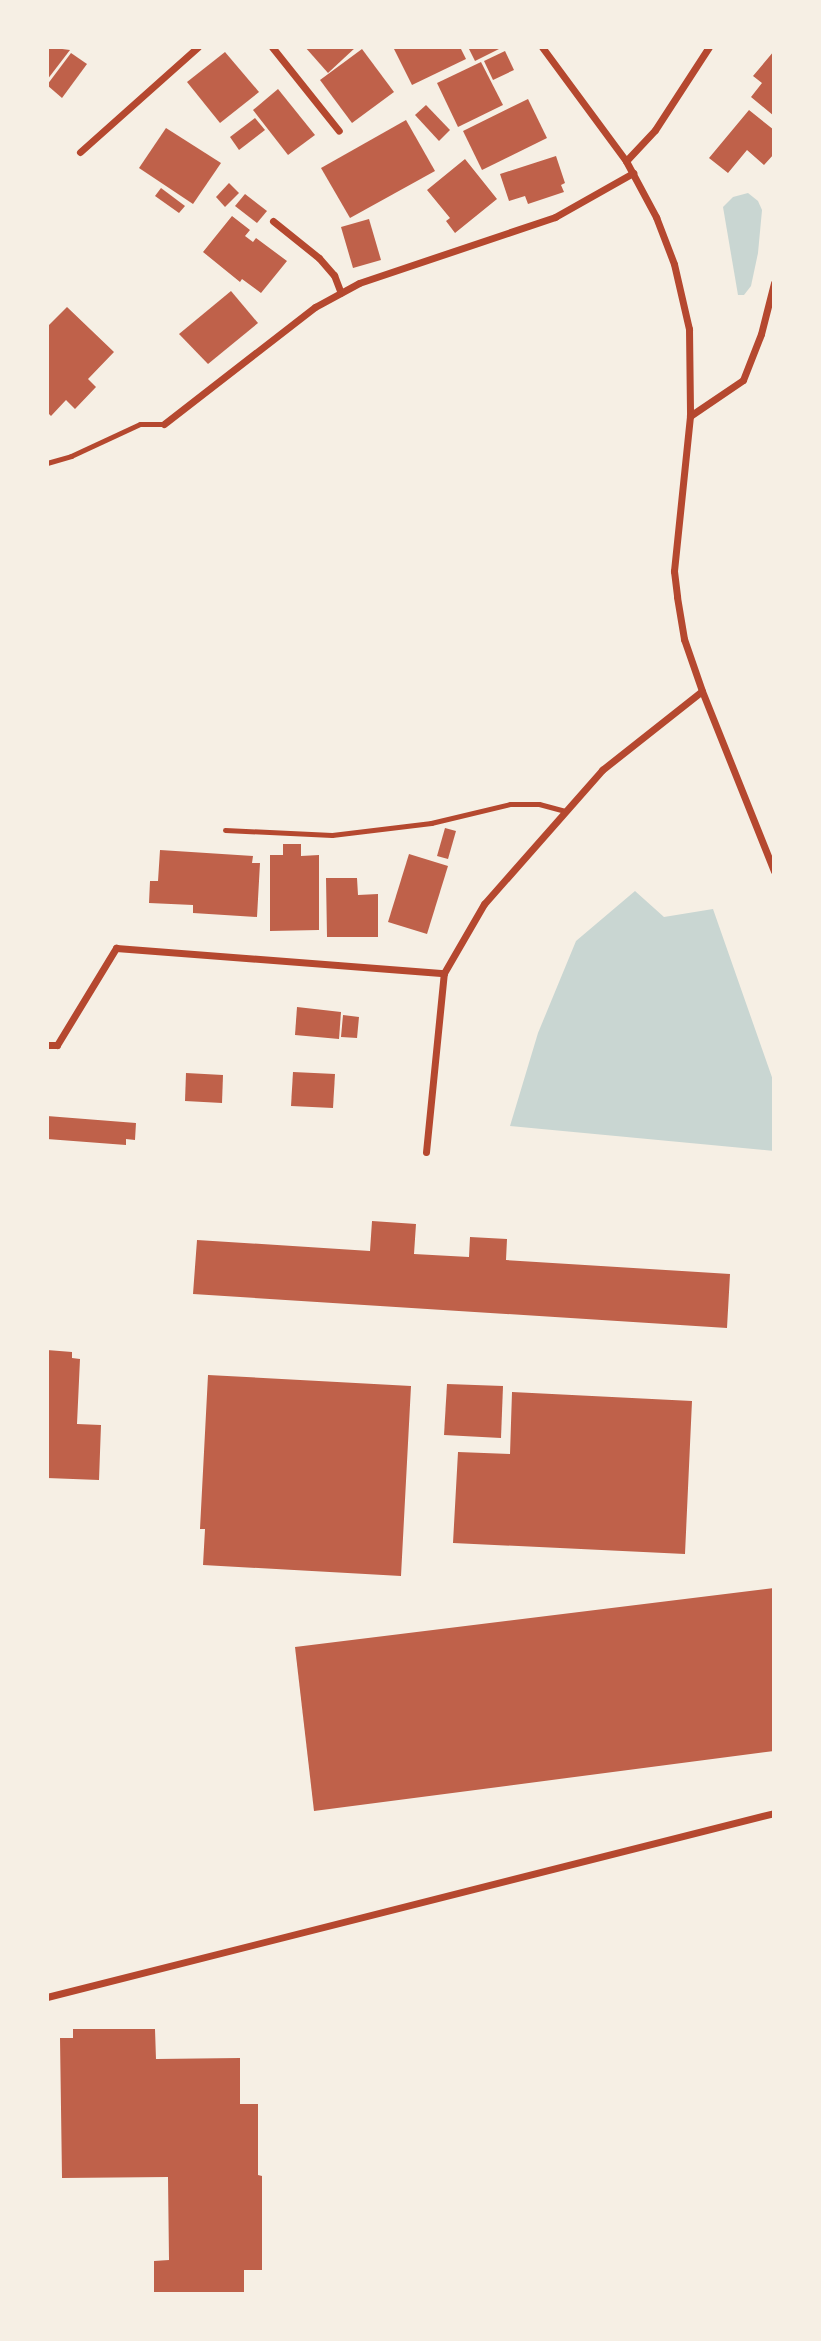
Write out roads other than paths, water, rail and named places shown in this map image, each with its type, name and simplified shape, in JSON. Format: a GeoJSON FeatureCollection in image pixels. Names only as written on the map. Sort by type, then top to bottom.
{"type":"FeatureCollection","features":[{"type":"Feature","properties":{"kind":"street"},"geometry":{"type":"LineString","coordinates":[[80,152],[198,47]]}},
{"type":"Feature","properties":{"kind":"street"},"geometry":{"type":"LineString","coordinates":[[272,47],[339,131]]}},
{"type":"Feature","properties":{"kind":"street"},"geometry":{"type":"LineString","coordinates":[[542,47],[633,173],[666,239],[682,293],[689,329],[690,416],[674,571],[684,639],[774,871]]}},
{"type":"Feature","properties":{"kind":"street"},"geometry":{"type":"LineString","coordinates":[[626,161],[655,130],[709,47]]}},
{"type":"Feature","properties":{"kind":"street"},"geometry":{"type":"LineString","coordinates":[[164,424],[279,333],[359,283],[555,217],[633,173]]}},
{"type":"Feature","properties":{"kind":"street"},"geometry":{"type":"LineString","coordinates":[[273,221],[319,258],[334,275],[341,293]]}},
{"type":"Feature","properties":{"kind":"street"},"geometry":{"type":"LineString","coordinates":[[690,416],[743,380],[761,334],[774,283]]}},
{"type":"Feature","properties":{"kind":"street"},"geometry":{"type":"LineString","coordinates":[[426,1152],[444,974],[484,904],[602,769],[702,691]]}},
{"type":"Feature","properties":{"kind":"street"},"geometry":{"type":"LineString","coordinates":[[47,1045],[57,1045],[116,948],[444,974]]}},
{"type":"Feature","properties":{"kind":"street"},"geometry":{"type":"LineString","coordinates":[[47,1997],[774,1813]]}},
{"type":"Feature","properties":{"kind":"lane"},"geometry":{"type":"LineString","coordinates":[[47,463],[71,456],[140,424],[164,424]]}},
{"type":"Feature","properties":{"kind":"lane"},"geometry":{"type":"LineString","coordinates":[[225,831],[332,835],[430,823],[510,804],[539,804],[565,811]]}}]}
